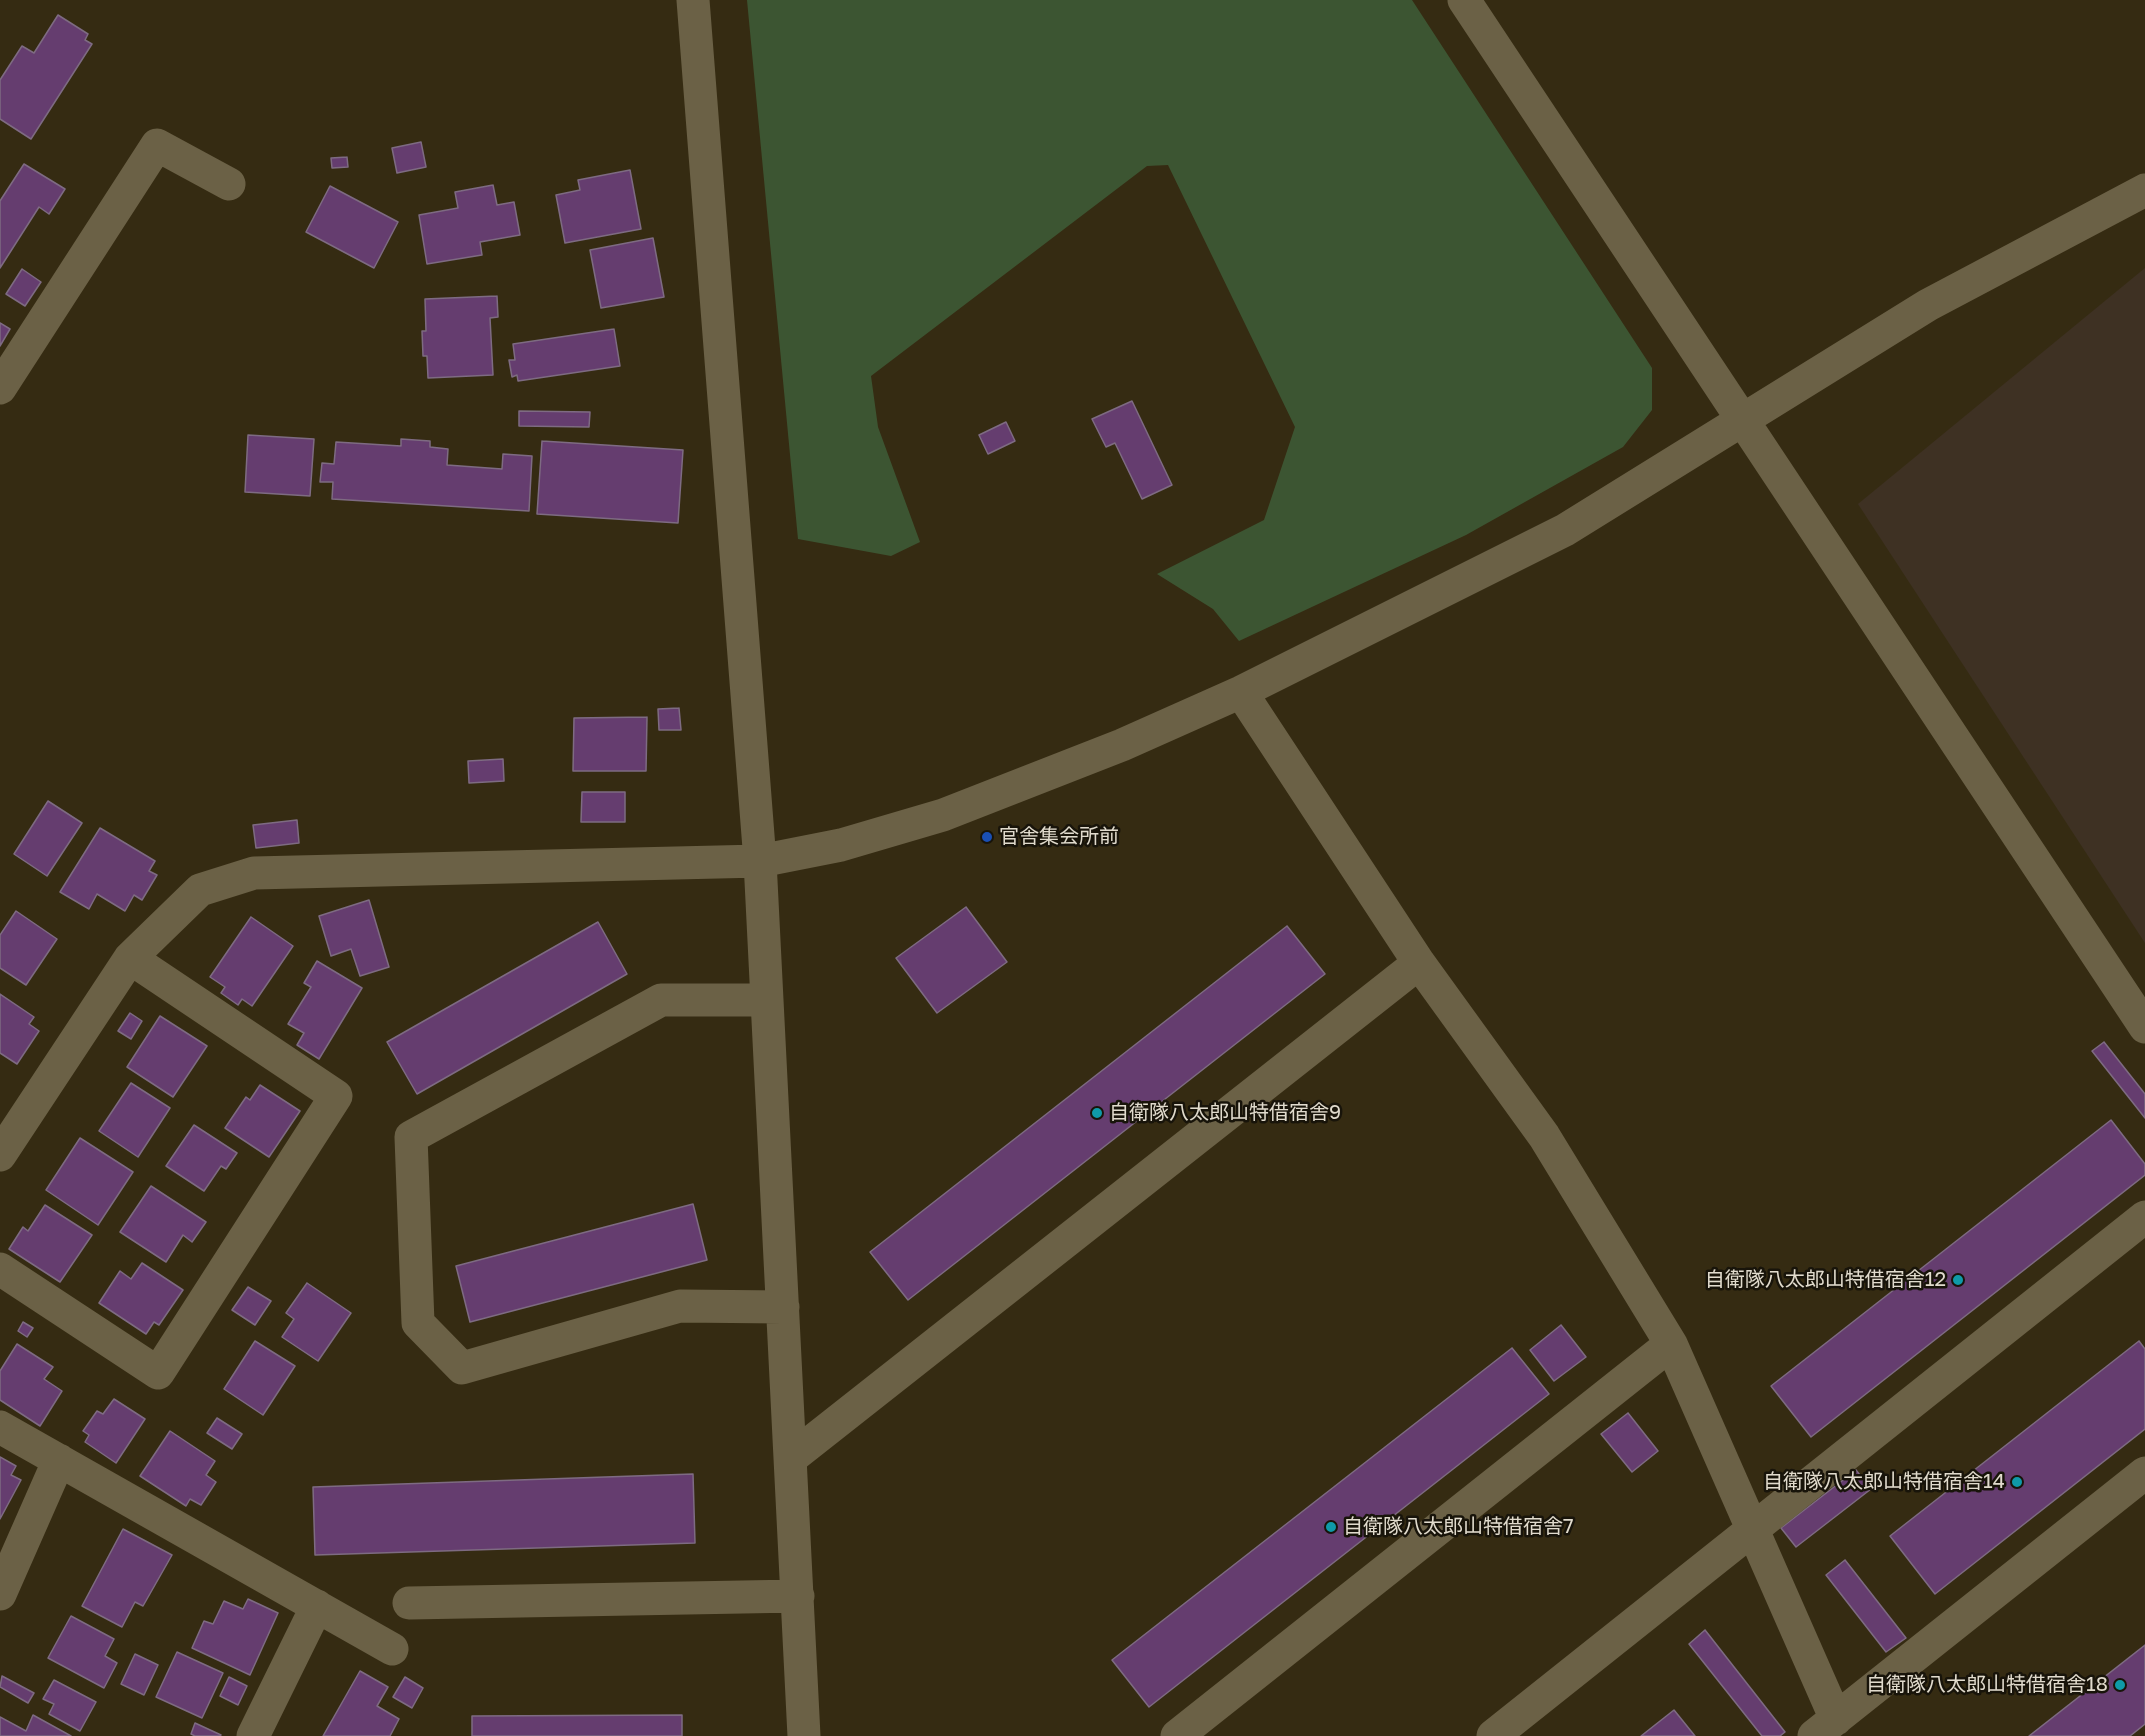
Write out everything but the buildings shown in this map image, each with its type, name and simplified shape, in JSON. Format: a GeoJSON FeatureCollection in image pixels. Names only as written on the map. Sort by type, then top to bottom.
{"type":"FeatureCollection","features":[{"type":"Feature","properties":{"kind":"street"},"geometry":{"type":"LineString","coordinates":[[693,0],[760,861],[804,1736]]}},
{"type":"Feature","properties":{"kind":"street"},"geometry":{"type":"LineString","coordinates":[[1464,0],[2145,1027]]}},
{"type":"Feature","properties":{"kind":"street"},"geometry":{"type":"LineString","coordinates":[[0,388],[157,146],[229,184]]}},
{"type":"Feature","properties":{"kind":"street"},"geometry":{"type":"LineString","coordinates":[[0,1155],[130,958],[200,890],[254,873],[760,861],[841,845],[943,814],[1122,746],[1241,692],[1565,530],[1928,305],[2145,190]]}},
{"type":"Feature","properties":{"kind":"street"},"geometry":{"type":"LineString","coordinates":[[1241,692],[1419,963],[1544,1136],[1671,1344],[1753,1529],[1825,1727],[2145,1473]]}},
{"type":"Feature","properties":{"kind":"street"},"geometry":{"type":"LineString","coordinates":[[0,1269],[158,1373],[336,1096],[130,958]]}},
{"type":"Feature","properties":{"kind":"street"},"geometry":{"type":"LineString","coordinates":[[791,1458],[1419,963]]}},
{"type":"Feature","properties":{"kind":"street"},"geometry":{"type":"LineString","coordinates":[[767,1000],[661,1000],[411,1137],[418,1323],[462,1368],[680,1306],[783,1307]]}},
{"type":"Feature","properties":{"kind":"street"},"geometry":{"type":"LineString","coordinates":[[1493,1736],[2145,1217]]}},
{"type":"Feature","properties":{"kind":"street"},"geometry":{"type":"LineString","coordinates":[[1177,1736],[1671,1344]]}},
{"type":"Feature","properties":{"kind":"street"},"geometry":{"type":"LineString","coordinates":[[0,1427],[392,1649]]}},
{"type":"Feature","properties":{"kind":"street"},"geometry":{"type":"LineString","coordinates":[[0,1594],[59,1460]]}},
{"type":"Feature","properties":{"kind":"street"},"geometry":{"type":"LineString","coordinates":[[409,1603],[798,1596]]}},
{"type":"Feature","properties":{"kind":"street"},"geometry":{"type":"LineString","coordinates":[[253,1736],[317,1606]]}},
{"type":"Feature","properties":{"kind":"shaded area"},"geometry":{"type":"Polygon","coordinates":[[[2145,268],[2145,943],[1858,504],[2145,268]]]}},
{"type":"Feature","properties":{"kind":"green space"},"geometry":{"type":"Polygon","coordinates":[[[747,0],[1412,0],[1652,368],[1652,410],[1623,447],[1466,535],[1239,641],[1213,609],[1157,574],[1264,520],[1295,427],[1168,165],[1147,166],[871,376],[878,427],[920,542],[891,556],[798,539],[747,0]]]}},
{"type":"Feature","properties":{"kind":"place","name":"官舎集会所前"},"geometry":{"type":"Point","coordinates":[987,837]}},
{"type":"Feature","properties":{"kind":"place","name":"自衛隊八太郎山特借宿舎9"},"geometry":{"type":"Point","coordinates":[1097,1113]}},
{"type":"Feature","properties":{"kind":"place","name":"自衛隊八太郎山特借宿舎12"},"geometry":{"type":"Point","coordinates":[1958,1280]}},
{"type":"Feature","properties":{"kind":"place","name":"自衛隊八太郎山特借宿舎14"},"geometry":{"type":"Point","coordinates":[2017,1482]}},
{"type":"Feature","properties":{"kind":"place","name":"自衛隊八太郎山特借宿舎7"},"geometry":{"type":"Point","coordinates":[1331,1527]}},
{"type":"Feature","properties":{"kind":"place","name":"自衛隊八太郎山特借宿舎18"},"geometry":{"type":"Point","coordinates":[2120,1685]}}]}
